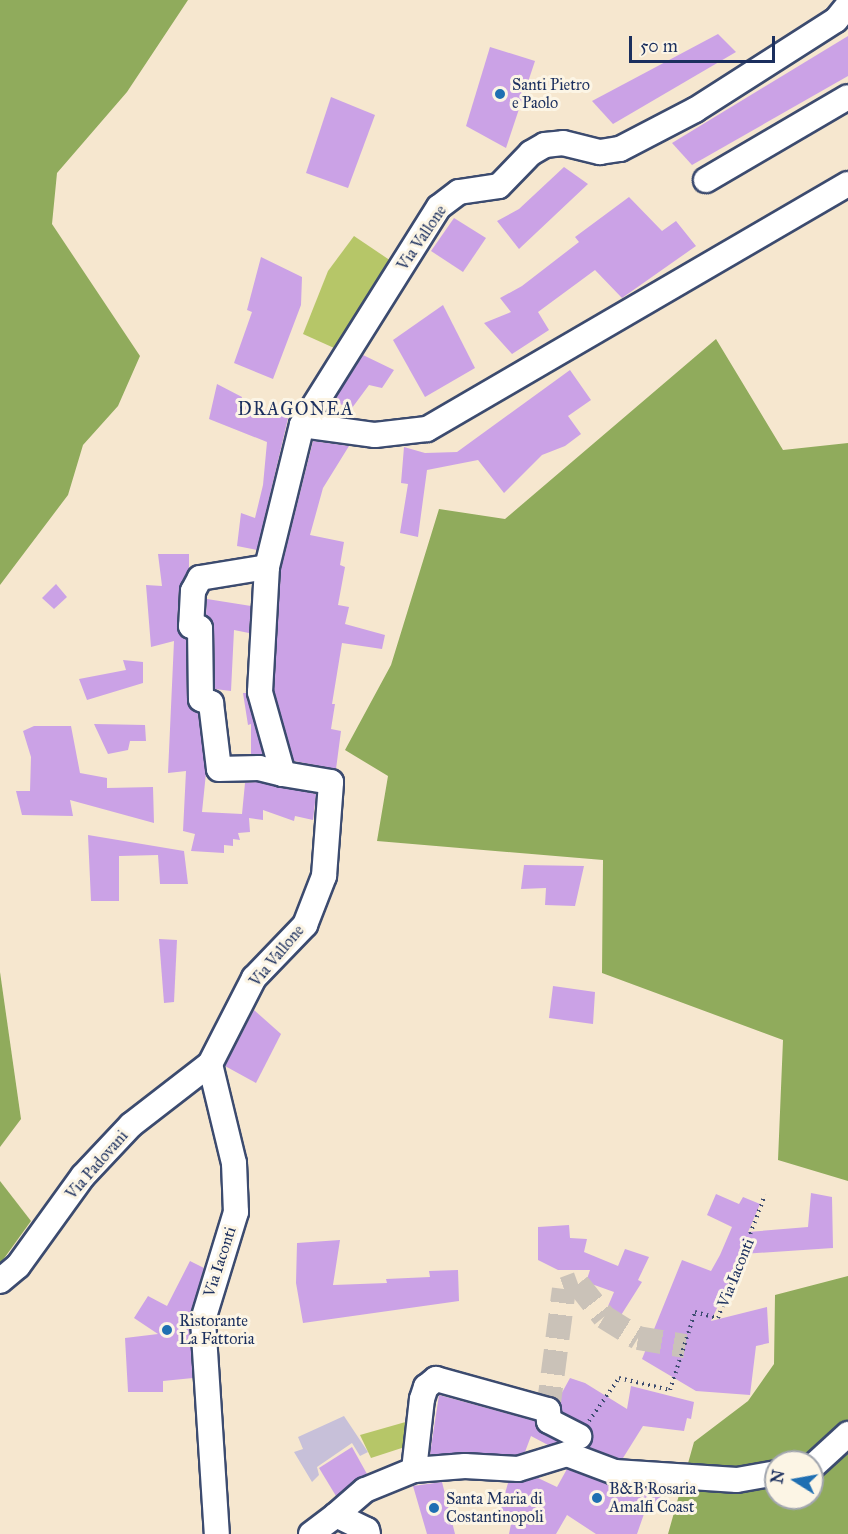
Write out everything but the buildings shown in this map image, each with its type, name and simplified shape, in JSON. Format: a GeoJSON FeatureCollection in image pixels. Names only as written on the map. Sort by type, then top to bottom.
{"type":"FeatureCollection","features":[{"type":"Feature","properties":{"kind":"street","name":"Via Vallone"},"geometry":{"type":"LineString","coordinates":[[283,774],[260,692],[267,567],[302,425],[439,207],[459,192],[499,186],[531,153],[545,145],[563,143],[600,152],[620,149],[695,110],[836,20],[848,5]]}},
{"type":"Feature","properties":{"kind":"street"},"geometry":{"type":"LineString","coordinates":[[706,180],[848,97]]}},
{"type":"Feature","properties":{"kind":"street"},"geometry":{"type":"LineString","coordinates":[[302,425],[375,435],[427,429],[848,184]]}},
{"type":"Feature","properties":{"kind":"street","name":"Via Vallone"},"geometry":{"type":"LineString","coordinates":[[210,1064],[254,978],[304,925],[324,876],[331,783],[259,768],[219,769],[211,703],[201,699],[200,628],[191,626],[193,591],[200,578],[267,567]]}},
{"type":"Feature","properties":{"kind":"street","name":"Via Padovani"},"geometry":{"type":"LineString","coordinates":[[0,1281],[18,1266],[83,1176],[131,1125],[210,1064]]}},
{"type":"Feature","properties":{"kind":"street","name":"Via Iaconti"},"geometry":{"type":"LineString","coordinates":[[210,1064],[234,1163],[236,1212],[202,1320],[217,1534]]}},
{"type":"Feature","properties":{"kind":"street"},"geometry":{"type":"LineString","coordinates":[[414,1470],[422,1399],[426,1387],[436,1379],[548,1410],[549,1421],[579,1436]]}},
{"type":"Feature","properties":{"kind":"street"},"geometry":{"type":"LineString","coordinates":[[824,1456],[848,1434]]}},
{"type":"Feature","properties":{"kind":"street"},"geometry":{"type":"LineString","coordinates":[[311,1534],[365,1490],[414,1470],[465,1466],[518,1469],[567,1454],[626,1473],[737,1480],[764,1475]]}},
{"type":"Feature","properties":{"kind":"street"},"geometry":{"type":"LineString","coordinates":[[336,1515],[367,1530],[368,1534]]}},
{"type":"Feature","properties":{"kind":"path","name":"Via Iaconti"},"geometry":{"type":"LineString","coordinates":[[579,1436],[619,1378],[670,1390],[695,1312],[718,1318],[765,1195]]}},
{"type":"Feature","properties":{"kind":"shaded area"},"geometry":{"type":"Polygon","coordinates":[[[344,1416],[368,1452],[360,1456],[352,1443],[317,1467],[319,1475],[312,1482],[294,1452],[303,1449],[298,1437],[344,1416]]]}},
{"type":"Feature","properties":{"kind":"green space"},"geometry":{"type":"Polygon","coordinates":[[[0,0],[188,0],[127,92],[57,173],[52,224],[140,356],[118,406],[83,445],[68,495],[0,585],[0,0]]]}},
{"type":"Feature","properties":{"kind":"green space"},"geometry":{"type":"Polygon","coordinates":[[[354,236],[397,265],[343,352],[303,334],[328,271],[354,236]]]}},
{"type":"Feature","properties":{"kind":"green space"},"geometry":{"type":"Polygon","coordinates":[[[716,339],[783,450],[848,443],[848,1181],[778,1160],[783,1040],[602,973],[603,860],[377,841],[388,776],[345,750],[391,665],[439,509],[505,519],[716,339]]]}},
{"type":"Feature","properties":{"kind":"green space"},"geometry":{"type":"Polygon","coordinates":[[[0,972],[21,1119],[0,1147],[0,972]]]}},
{"type":"Feature","properties":{"kind":"green space"},"geometry":{"type":"Polygon","coordinates":[[[0,1181],[31,1221],[0,1264],[0,1181]]]}},
{"type":"Feature","properties":{"kind":"green space"},"geometry":{"type":"Polygon","coordinates":[[[848,1276],[848,1534],[668,1534],[694,1442],[748,1401],[774,1364],[775,1295],[848,1276]]]}},
{"type":"Feature","properties":{"kind":"green space"},"geometry":{"type":"Polygon","coordinates":[[[409,1421],[414,1444],[371,1458],[360,1435],[409,1421]]]}},
{"type":"Feature","properties":{"kind":"tunnel"},"geometry":{"type":"LineString","coordinates":[[548,1410],[564,1289],[578,1284],[604,1317],[638,1338],[685,1346]]}},
{"type":"Feature","properties":{"kind":"place","name":"Santi Pietro e Paolo"},"geometry":{"type":"Point","coordinates":[500,94]}},
{"type":"Feature","properties":{"kind":"place","name":"Ristorante La Fattoria"},"geometry":{"type":"Point","coordinates":[167,1330]}},
{"type":"Feature","properties":{"kind":"place","name":"B&B Rosaria Amalfi Coast"},"geometry":{"type":"Point","coordinates":[597,1498]}},
{"type":"Feature","properties":{"kind":"place","name":"Santa Maria di Costantinopoli"},"geometry":{"type":"Point","coordinates":[434,1508]}},
{"type":"Feature","properties":{"kind":"district","name":"DRAGONEA"},"geometry":{"type":"Point","coordinates":[296,409]}}]}
